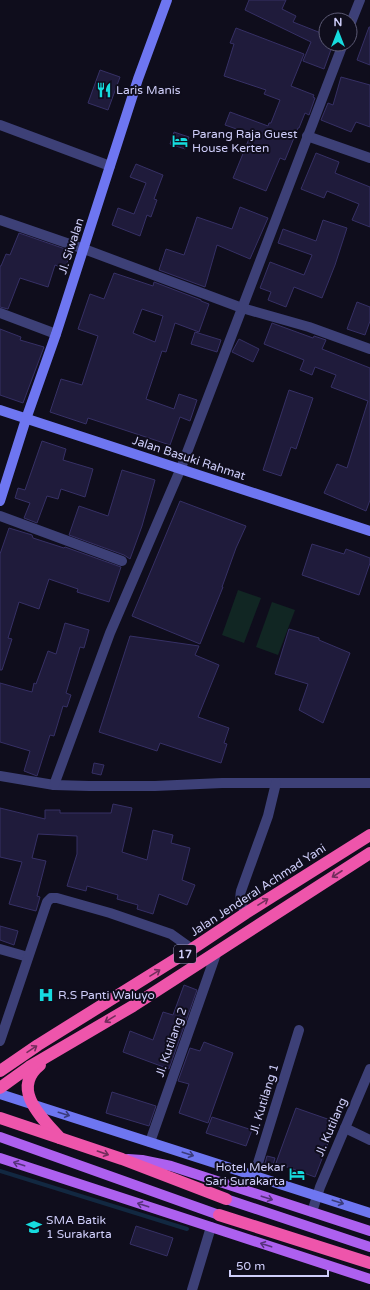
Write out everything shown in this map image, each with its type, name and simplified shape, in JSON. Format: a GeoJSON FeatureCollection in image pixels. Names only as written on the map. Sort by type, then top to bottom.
{"type":"FeatureCollection","features":[{"type":"Feature","properties":{"kind":"highway","name":"Jalan Jenderal Achmad Yani"},"geometry":{"type":"LineString","coordinates":[[3,1068],[125,992],[246,913],[370,835]]}},
{"type":"Feature","properties":{"kind":"highway","name":"17"},"geometry":{"type":"LineString","coordinates":[[0,1088],[29,1067],[133,1006],[370,853]]}},
{"type":"Feature","properties":{"kind":"highway"},"geometry":{"type":"LineString","coordinates":[[125,992],[133,1006]]}},
{"type":"Feature","properties":{"kind":"highway"},"geometry":{"type":"LineString","coordinates":[[53,1053],[37,1067],[31,1075],[28,1084],[28,1093],[29,1099],[41,1117],[61,1139]]}},
{"type":"Feature","properties":{"kind":"highway"},"geometry":{"type":"LineString","coordinates":[[0,1118],[122,1159],[226,1199]]}},
{"type":"Feature","properties":{"kind":"highway"},"geometry":{"type":"LineString","coordinates":[[219,1215],[370,1263]]}},
{"type":"Feature","properties":{"kind":"main road"},"geometry":{"type":"LineString","coordinates":[[0,1137],[219,1215]]}},
{"type":"Feature","properties":{"kind":"main road"},"geometry":{"type":"LineString","coordinates":[[0,1158],[370,1279]]}},
{"type":"Feature","properties":{"kind":"main road"},"geometry":{"type":"LineString","coordinates":[[122,1159],[142,1160],[171,1166],[370,1232]]}},
{"type":"Feature","properties":{"kind":"main road"},"geometry":{"type":"LineString","coordinates":[[226,1199],[370,1247]]}},
{"type":"Feature","properties":{"kind":"street","name":"Jl. Siwalan"},"geometry":{"type":"LineString","coordinates":[[0,501],[26,419],[84,249],[138,78],[167,0]]}},
{"type":"Feature","properties":{"kind":"street"},"geometry":{"type":"LineString","coordinates":[[355,12],[360,0]]}},
{"type":"Feature","properties":{"kind":"street"},"geometry":{"type":"LineString","coordinates":[[54,785],[110,633],[181,468],[340,52]]}},
{"type":"Feature","properties":{"kind":"street"},"geometry":{"type":"LineString","coordinates":[[0,125],[110,166]]}},
{"type":"Feature","properties":{"kind":"street"},"geometry":{"type":"LineString","coordinates":[[307,136],[370,158]]}},
{"type":"Feature","properties":{"kind":"street"},"geometry":{"type":"LineString","coordinates":[[0,220],[84,249],[242,308],[309,327],[370,349]]}},
{"type":"Feature","properties":{"kind":"street"},"geometry":{"type":"LineString","coordinates":[[0,313],[56,334]]}},
{"type":"Feature","properties":{"kind":"street","name":"Jalan Basuki Rahmat"},"geometry":{"type":"LineString","coordinates":[[0,410],[370,531]]}},
{"type":"Feature","properties":{"kind":"street"},"geometry":{"type":"LineString","coordinates":[[0,516],[122,561]]}},
{"type":"Feature","properties":{"kind":"street"},"geometry":{"type":"LineString","coordinates":[[0,776],[54,785],[155,786],[222,783],[370,783]]}},
{"type":"Feature","properties":{"kind":"street"},"geometry":{"type":"LineString","coordinates":[[246,913],[241,903],[241,891],[268,816],[276,783]]}},
{"type":"Feature","properties":{"kind":"street"},"geometry":{"type":"LineString","coordinates":[[0,1041],[47,902],[51,898],[57,898],[102,911],[165,931],[178,938],[192,949]]}},
{"type":"Feature","properties":{"kind":"street"},"geometry":{"type":"LineString","coordinates":[[0,949],[28,957]]}},
{"type":"Feature","properties":{"kind":"street","name":"Jl. Kutilang 2"},"geometry":{"type":"LineString","coordinates":[[150,1142],[217,951]]}},
{"type":"Feature","properties":{"kind":"street","name":"Jl. Kutilang 1"},"geometry":{"type":"LineString","coordinates":[[254,1176],[299,1030]]}},
{"type":"Feature","properties":{"kind":"street","name":"Jl. Kutilang"},"geometry":{"type":"LineString","coordinates":[[312,1212],[317,1196],[370,1069]]}},
{"type":"Feature","properties":{"kind":"street"},"geometry":{"type":"LineString","coordinates":[[0,1094],[370,1212]]}},
{"type":"Feature","properties":{"kind":"street"},"geometry":{"type":"LineString","coordinates":[[345,1128],[370,1140]]}},
{"type":"Feature","properties":{"kind":"street"},"geometry":{"type":"LineString","coordinates":[[192,1290],[211,1227]]}},
{"type":"Feature","properties":{"kind":"green space"},"geometry":{"type":"Polygon","coordinates":[[[238,590],[261,598],[244,643],[222,635],[238,590]]]}},
{"type":"Feature","properties":{"kind":"green space"},"geometry":{"type":"Polygon","coordinates":[[[272,602],[295,610],[278,655],[256,647],[272,602]]]}},
{"type":"Feature","properties":{"kind":"building"},"geometry":{"type":"Polygon","coordinates":[[[249,0],[286,0],[282,9],[296,16],[293,22],[318,32],[318,52],[330,52],[324,69],[303,61],[311,42],[245,10],[249,0]]]}},
{"type":"Feature","properties":{"kind":"building"},"geometry":{"type":"Polygon","coordinates":[[[370,27],[370,65],[357,60],[370,27]]]}},
{"type":"Feature","properties":{"kind":"building"},"geometry":{"type":"Polygon","coordinates":[[[236,28],[304,54],[291,86],[314,95],[313,97],[315,98],[309,115],[305,113],[285,160],[280,158],[266,191],[233,178],[251,134],[225,125],[230,112],[268,126],[269,123],[271,123],[280,100],[264,94],[266,90],[224,76],[234,44],[230,43],[236,28]]]}},
{"type":"Feature","properties":{"kind":"building","name":"Laris Manis"},"geometry":{"type":"Polygon","coordinates":[[[100,70],[120,77],[108,110],[88,103],[100,70]]]}},
{"type":"Feature","properties":{"kind":"building"},"geometry":{"type":"Polygon","coordinates":[[[341,77],[370,85],[370,127],[356,122],[351,132],[321,120],[328,103],[333,105],[341,77]]]}},
{"type":"Feature","properties":{"kind":"building","name":"Parang Raja Guest House Kerten"},"geometry":{"type":"Polygon","coordinates":[[[174,132],[189,137],[185,149],[170,144],[174,132]]]}},
{"type":"Feature","properties":{"kind":"building"},"geometry":{"type":"Polygon","coordinates":[[[316,153],[339,162],[335,173],[370,187],[370,227],[352,220],[359,204],[327,191],[324,198],[301,189],[316,153]]]}},
{"type":"Feature","properties":{"kind":"building"},"geometry":{"type":"Polygon","coordinates":[[[136,164],[163,175],[154,199],[157,200],[151,217],[147,215],[140,236],[112,225],[118,208],[134,214],[146,183],[130,177],[136,164]]]}},
{"type":"Feature","properties":{"kind":"building"},"geometry":{"type":"Polygon","coordinates":[[[240,207],[268,218],[250,259],[217,245],[205,287],[159,270],[166,249],[184,255],[197,217],[232,229],[240,207]]]}},
{"type":"Feature","properties":{"kind":"building"},"geometry":{"type":"Polygon","coordinates":[[[323,220],[347,228],[322,298],[294,287],[286,307],[268,300],[271,292],[260,288],[270,262],[304,275],[312,255],[278,243],[283,229],[316,241],[323,220]]]}},
{"type":"Feature","properties":{"kind":"building"},"geometry":{"type":"Polygon","coordinates":[[[19,233],[71,251],[65,269],[55,265],[48,287],[20,278],[8,309],[0,307],[0,266],[6,254],[10,255],[19,233]]]}},
{"type":"Feature","properties":{"kind":"building"},"geometry":{"type":"Polygon","coordinates":[[[114,273],[153,286],[154,282],[209,304],[199,332],[175,323],[166,352],[162,351],[146,399],[174,409],[179,394],[197,400],[190,421],[180,417],[170,445],[88,418],[86,424],[50,412],[61,379],[82,385],[98,336],[78,329],[90,294],[104,299],[114,273]],[[142,309],[133,333],[155,342],[163,316],[142,309]]]}},
{"type":"Feature","properties":{"kind":"building"},"geometry":{"type":"Polygon","coordinates":[[[357,302],[370,307],[370,321],[365,335],[347,329],[357,302]]]}},
{"type":"Feature","properties":{"kind":"building"},"geometry":{"type":"Polygon","coordinates":[[[272,323],[313,338],[314,336],[326,340],[322,349],[370,368],[370,500],[366,511],[324,493],[337,464],[347,468],[368,401],[331,387],[336,375],[315,367],[312,375],[300,370],[304,360],[264,344],[272,323]]]}},
{"type":"Feature","properties":{"kind":"building"},"geometry":{"type":"Polygon","coordinates":[[[0,329],[21,337],[20,340],[44,347],[23,403],[0,395],[0,329]]]}},
{"type":"Feature","properties":{"kind":"building"},"geometry":{"type":"Polygon","coordinates":[[[195,332],[221,340],[217,352],[191,344],[195,332]]]}},
{"type":"Feature","properties":{"kind":"building"},"geometry":{"type":"Polygon","coordinates":[[[239,339],[259,349],[253,362],[232,352],[239,339]]]}},
{"type":"Feature","properties":{"kind":"building"},"geometry":{"type":"Polygon","coordinates":[[[289,390],[313,398],[296,449],[291,447],[281,476],[263,470],[289,390]]]}},
{"type":"Feature","properties":{"kind":"building"},"geometry":{"type":"Polygon","coordinates":[[[42,441],[66,449],[63,460],[93,469],[85,497],[61,489],[58,499],[47,496],[37,523],[24,518],[30,503],[15,498],[18,488],[25,490],[42,441]]]}},
{"type":"Feature","properties":{"kind":"building"},"geometry":{"type":"Polygon","coordinates":[[[122,470],[155,480],[142,526],[130,559],[124,555],[69,535],[79,506],[108,516],[122,470]]]}},
{"type":"Feature","properties":{"kind":"building"},"geometry":{"type":"Polygon","coordinates":[[[180,501],[246,526],[236,548],[223,587],[200,644],[132,616],[180,501]]]}},
{"type":"Feature","properties":{"kind":"building"},"geometry":{"type":"Polygon","coordinates":[[[9,528],[32,535],[33,538],[64,548],[65,547],[121,567],[109,602],[77,592],[78,589],[49,579],[39,609],[19,602],[8,638],[12,639],[2,670],[0,670],[0,554],[9,528]]]}},
{"type":"Feature","properties":{"kind":"building"},"geometry":{"type":"Polygon","coordinates":[[[312,544],[344,554],[346,549],[370,558],[370,563],[359,595],[302,575],[312,544]]]}},
{"type":"Feature","properties":{"kind":"building"},"geometry":{"type":"Polygon","coordinates":[[[65,623],[89,630],[84,648],[80,647],[66,693],[71,695],[67,707],[63,706],[54,736],[50,735],[37,776],[24,771],[30,751],[0,742],[0,683],[32,692],[34,683],[36,684],[48,651],[56,654],[65,623]]]}},
{"type":"Feature","properties":{"kind":"building"},"geometry":{"type":"Polygon","coordinates":[[[289,629],[319,638],[319,640],[350,653],[323,723],[299,710],[308,684],[275,674],[289,629]]]}},
{"type":"Feature","properties":{"kind":"building"},"geometry":{"type":"Polygon","coordinates":[[[130,636],[199,646],[195,655],[219,665],[198,717],[229,728],[224,743],[227,744],[221,763],[160,743],[157,751],[99,732],[130,636]]]}},
{"type":"Feature","properties":{"kind":"building"},"geometry":{"type":"Polygon","coordinates":[[[94,763],[104,765],[101,775],[92,773],[94,763]]]}},
{"type":"Feature","properties":{"kind":"building"},"geometry":{"type":"Polygon","coordinates":[[[113,804],[132,808],[122,852],[147,860],[153,830],[173,835],[171,843],[190,848],[182,880],[195,885],[187,905],[159,894],[153,914],[137,909],[138,905],[117,899],[118,895],[87,886],[86,891],[67,886],[77,854],[77,836],[38,834],[32,858],[46,861],[37,896],[40,897],[36,911],[9,904],[22,862],[0,857],[0,808],[45,819],[45,810],[60,810],[60,813],[111,813],[113,804]]]}},
{"type":"Feature","properties":{"kind":"building"},"geometry":{"type":"Polygon","coordinates":[[[0,926],[18,931],[14,945],[0,940],[0,926]]]}},
{"type":"Feature","properties":{"kind":"building"},"geometry":{"type":"Polygon","coordinates":[[[184,985],[197,990],[169,1069],[123,1052],[130,1031],[153,1040],[163,1012],[173,1015],[184,985]]]}},
{"type":"Feature","properties":{"kind":"building"},"geometry":{"type":"Polygon","coordinates":[[[204,1042],[233,1053],[208,1123],[179,1113],[189,1084],[178,1081],[190,1048],[200,1051],[204,1042]]]}},
{"type":"Feature","properties":{"kind":"building"},"geometry":{"type":"Polygon","coordinates":[[[112,1092],[156,1106],[149,1126],[106,1113],[112,1092]]]}},
{"type":"Feature","properties":{"kind":"building"},"geometry":{"type":"Polygon","coordinates":[[[296,1108],[336,1122],[315,1177],[276,1163],[296,1108]]]}},
{"type":"Feature","properties":{"kind":"building"},"geometry":{"type":"Polygon","coordinates":[[[212,1117],[252,1130],[246,1146],[206,1133],[212,1117]]]}},
{"type":"Feature","properties":{"kind":"building"},"geometry":{"type":"Polygon","coordinates":[[[267,1156],[275,1158],[271,1172],[263,1170],[267,1156]]]}},
{"type":"Feature","properties":{"kind":"building"},"geometry":{"type":"Polygon","coordinates":[[[136,1226],[173,1238],[167,1256],[130,1244],[136,1226]]]}},
{"type":"Feature","properties":{"kind":"waterway"},"geometry":{"type":"LineString","coordinates":[[0,1171],[187,1229]]}},
{"type":"Feature","properties":{"kind":"place","name":"Laris Manis"},"geometry":{"type":"Point","coordinates":[104,90]}},
{"type":"Feature","properties":{"kind":"place","name":"Parang Raja Guest House Kerten"},"geometry":{"type":"Point","coordinates":[180,141]}},
{"type":"Feature","properties":{"kind":"place","name":"R.S Panti Waluyo"},"geometry":{"type":"Point","coordinates":[46,995]}},
{"type":"Feature","properties":{"kind":"place","name":"Hotel Mekar Sari Surakarta"},"geometry":{"type":"Point","coordinates":[297,1174]}},
{"type":"Feature","properties":{"kind":"place","name":"SMA Batik 1 Surakarta"},"geometry":{"type":"Point","coordinates":[34,1227]}}]}
